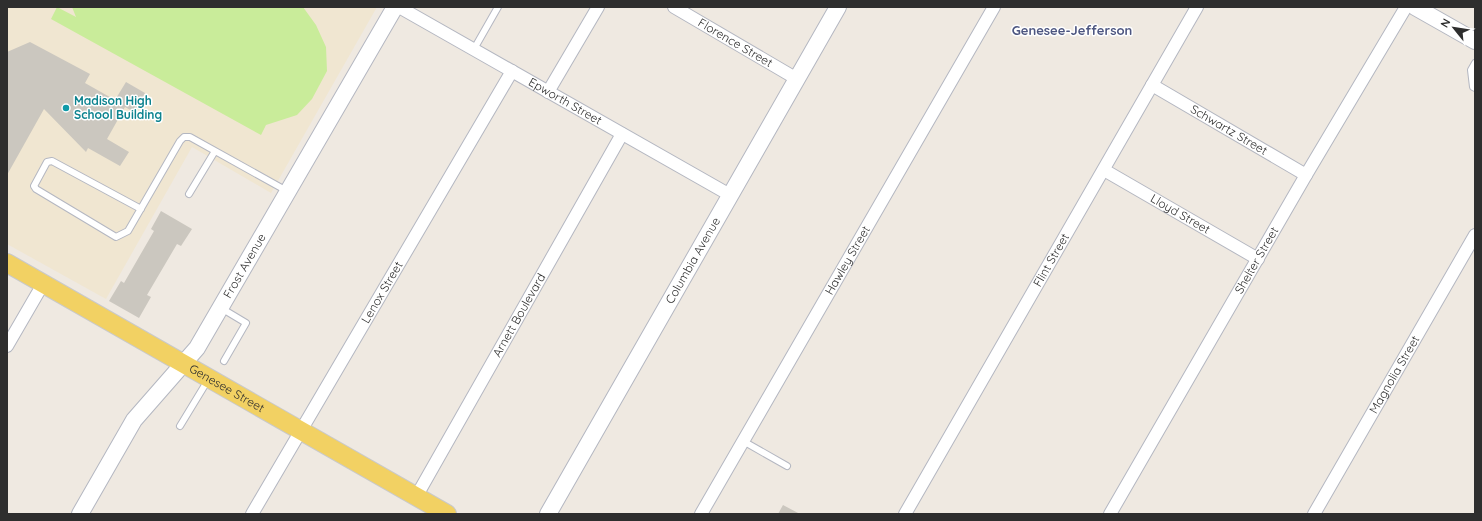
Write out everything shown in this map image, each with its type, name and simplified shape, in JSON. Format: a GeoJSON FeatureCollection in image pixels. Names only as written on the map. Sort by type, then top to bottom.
{"type":"FeatureCollection","features":[{"type":"Feature","properties":{"kind":"main road","name":"Genesee Street"},"geometry":{"type":"LineString","coordinates":[[7,263],[301,431],[423,505],[446,514]]}},
{"type":"Feature","properties":{"kind":"street","name":"Frost Avenue"},"geometry":{"type":"LineString","coordinates":[[80,514],[134,420],[197,348],[395,7]]}},
{"type":"Feature","properties":{"kind":"street","name":"Epworth Street"},"geometry":{"type":"LineString","coordinates":[[399,7],[730,196]]}},
{"type":"Feature","properties":{"kind":"street"},"geometry":{"type":"LineString","coordinates":[[548,92],[598,7]]}},
{"type":"Feature","properties":{"kind":"street","name":"Florence Street"},"geometry":{"type":"LineString","coordinates":[[674,7],[797,79]]}},
{"type":"Feature","properties":{"kind":"street","name":"Columbia Avenue"},"geometry":{"type":"LineString","coordinates":[[548,514],[838,7]]}},
{"type":"Feature","properties":{"kind":"street","name":"Hawley Street"},"geometry":{"type":"LineString","coordinates":[[701,514],[994,7]]}},
{"type":"Feature","properties":{"kind":"street","name":"Flint Street"},"geometry":{"type":"LineString","coordinates":[[905,514],[1197,7]]}},
{"type":"Feature","properties":{"kind":"street","name":"Shelter Street"},"geometry":{"type":"LineString","coordinates":[[1110,514],[1306,175],[1406,7]]}},
{"type":"Feature","properties":{"kind":"street"},"geometry":{"type":"LineString","coordinates":[[1415,7],[1475,41]]}},
{"type":"Feature","properties":{"kind":"street","name":"Lenox Street"},"geometry":{"type":"LineString","coordinates":[[252,514],[512,71]]}},
{"type":"Feature","properties":{"kind":"street","name":"Schwartz Street"},"geometry":{"type":"LineString","coordinates":[[1152,85],[1306,175]]}},
{"type":"Feature","properties":{"kind":"street","name":"Arnett Boulevard"},"geometry":{"type":"LineString","coordinates":[[423,505],[622,134]]}},
{"type":"Feature","properties":{"kind":"street","name":"Lloyd Street"},"geometry":{"type":"LineString","coordinates":[[1104,170],[1258,259]]}},
{"type":"Feature","properties":{"kind":"street","name":"Magnolia Street"},"geometry":{"type":"LineString","coordinates":[[1314,514],[1475,236]]}},
{"type":"Feature","properties":{"kind":"street"},"geometry":{"type":"LineString","coordinates":[[7,346],[43,284]]}},
{"type":"Feature","properties":{"kind":"lane"},"geometry":{"type":"LineString","coordinates":[[474,49],[498,7]]}},
{"type":"Feature","properties":{"kind":"lane"},"geometry":{"type":"LineString","coordinates":[[1475,63],[1471,70],[1472,87],[1475,88]]}},
{"type":"Feature","properties":{"kind":"lane"},"geometry":{"type":"LineString","coordinates":[[140,209],[52,161],[47,162],[34,186],[36,189],[116,237],[128,230],[180,141],[184,137],[190,137],[288,192]]}},
{"type":"Feature","properties":{"kind":"lane"},"geometry":{"type":"LineString","coordinates":[[190,194],[215,151]]}},
{"type":"Feature","properties":{"kind":"lane"},"geometry":{"type":"LineString","coordinates":[[221,308],[246,323],[224,361]]}},
{"type":"Feature","properties":{"kind":"lane"},"geometry":{"type":"LineString","coordinates":[[180,426],[209,379]]}},
{"type":"Feature","properties":{"kind":"lane"},"geometry":{"type":"LineString","coordinates":[[743,441],[787,466]]}},
{"type":"Feature","properties":{"kind":"shaded area"},"geometry":{"type":"Polygon","coordinates":[[[7,7],[377,7],[271,193],[192,147],[106,299],[7,244],[7,7]]]}},
{"type":"Feature","properties":{"kind":"green space"},"geometry":{"type":"Polygon","coordinates":[[[57,7],[76,17],[72,7],[303,7],[316,25],[326,47],[327,71],[312,99],[297,115],[266,125],[261,135],[51,19],[57,7]]]}},
{"type":"Feature","properties":{"kind":"building","name":"Madison High School Building"},"geometry":{"type":"Polygon","coordinates":[[[30,42],[90,74],[85,83],[115,100],[126,82],[145,93],[134,112],[125,107],[107,139],[129,152],[120,166],[88,148],[86,152],[44,109],[7,175],[7,52],[30,42]]]}},
{"type":"Feature","properties":{"kind":"building"},"geometry":{"type":"Polygon","coordinates":[[[161,211],[192,229],[181,246],[177,244],[147,295],[151,297],[139,318],[109,301],[121,281],[124,283],[154,231],[151,229],[161,211]]]}},
{"type":"Feature","properties":{"kind":"building"},"geometry":{"type":"Polygon","coordinates":[[[783,505],[800,514],[778,514],[783,505]]]}},
{"type":"Feature","properties":{"kind":"place","name":"Madison High School Building"},"geometry":{"type":"Point","coordinates":[66,108]}},
{"type":"Feature","properties":{"kind":"district","name":"Genesee-Jefferson"},"geometry":{"type":"Point","coordinates":[1072,30]}}]}
